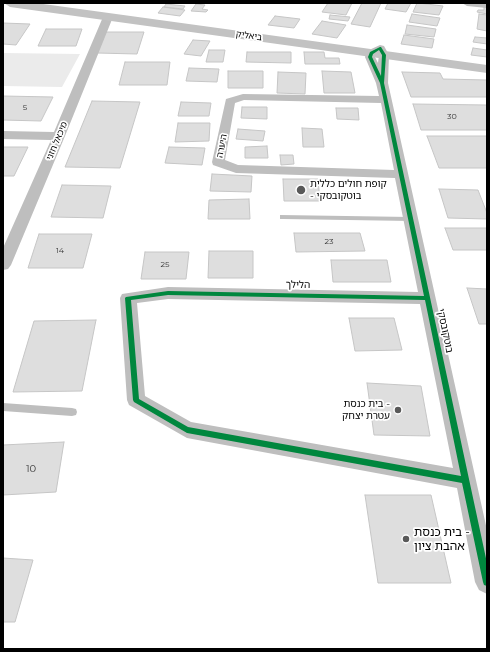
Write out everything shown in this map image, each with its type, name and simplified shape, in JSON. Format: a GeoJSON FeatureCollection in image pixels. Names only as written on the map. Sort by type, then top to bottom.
{"type":"FeatureCollection","features":[{"type":"Feature","properties":{"kind":"main road","name":"ביאליק"},"geometry":{"type":"LineString","coordinates":[[10,3],[378,52],[487,63]]}},
{"type":"Feature","properties":{"kind":"main road","name":"ביאליק"},"geometry":{"type":"LineString","coordinates":[[53,3],[487,69]]}},
{"type":"Feature","properties":{"kind":"street"},"geometry":{"type":"LineString","coordinates":[[467,3],[487,5]]}},
{"type":"Feature","properties":{"kind":"street","name":"מיכאל חזני"},"geometry":{"type":"LineString","coordinates":[[3,265],[59,136],[108,16]]}},
{"type":"Feature","properties":{"kind":"street","name":"בוטקובסקי"},"geometry":{"type":"LineString","coordinates":[[378,52],[382,84],[487,582]]}},
{"type":"Feature","properties":{"kind":"street","name":"היערה"},"geometry":{"type":"LineString","coordinates":[[386,100],[243,97],[230,101],[218,162],[236,169],[402,174]]}},
{"type":"Feature","properties":{"kind":"street"},"geometry":{"type":"LineString","coordinates":[[3,135],[59,136]]}},
{"type":"Feature","properties":{"kind":"street","name":"הלילך"},"geometry":{"type":"LineString","coordinates":[[428,298],[168,293],[128,298],[136,400],[187,430],[466,480]]}},
{"type":"Feature","properties":{"kind":"lane"},"geometry":{"type":"LineString","coordinates":[[283,217],[411,219]]}},
{"type":"Feature","properties":{"kind":"lane"},"geometry":{"type":"LineString","coordinates":[[3,407],[72,412]]}},
{"type":"Feature","properties":{"kind":"shaded area"},"geometry":{"type":"Polygon","coordinates":[[[3,53],[80,54],[62,87],[3,86],[3,53]]]}},
{"type":"Feature","properties":{"kind":"building"},"geometry":{"type":"Polygon","coordinates":[[[328,3],[352,3],[346,15],[322,12],[328,3]]]}},
{"type":"Feature","properties":{"kind":"building"},"geometry":{"type":"Polygon","coordinates":[[[362,3],[381,3],[370,27],[351,24],[362,3]]]}},
{"type":"Feature","properties":{"kind":"building"},"geometry":{"type":"Polygon","coordinates":[[[388,3],[411,3],[406,12],[385,9],[388,3]]]}},
{"type":"Feature","properties":{"kind":"building"},"geometry":{"type":"Polygon","coordinates":[[[417,3],[443,6],[439,15],[413,12],[417,3]]]}},
{"type":"Feature","properties":{"kind":"building"},"geometry":{"type":"Polygon","coordinates":[[[166,4],[185,6],[183,9],[164,7],[166,4]]]}},
{"type":"Feature","properties":{"kind":"building"},"geometry":{"type":"Polygon","coordinates":[[[196,4],[205,5],[202,9],[208,10],[206,12],[191,11],[196,4]]]}},
{"type":"Feature","properties":{"kind":"building"},"geometry":{"type":"Polygon","coordinates":[[[163,7],[185,10],[180,16],[158,13],[163,7]]]}},
{"type":"Feature","properties":{"kind":"building"},"geometry":{"type":"Polygon","coordinates":[[[484,7],[487,7],[487,14],[477,12],[478,10],[484,10],[484,7]]]}},
{"type":"Feature","properties":{"kind":"building"},"geometry":{"type":"Polygon","coordinates":[[[412,14],[440,18],[437,26],[409,22],[412,14]]]}},
{"type":"Feature","properties":{"kind":"building"},"geometry":{"type":"Polygon","coordinates":[[[479,14],[487,15],[487,31],[477,29],[479,14]]]}},
{"type":"Feature","properties":{"kind":"building"},"geometry":{"type":"Polygon","coordinates":[[[330,15],[350,17],[348,21],[329,19],[330,15]]]}},
{"type":"Feature","properties":{"kind":"building"},"geometry":{"type":"Polygon","coordinates":[[[275,16],[300,19],[294,28],[268,25],[275,16]]]}},
{"type":"Feature","properties":{"kind":"building"},"geometry":{"type":"Polygon","coordinates":[[[322,21],[346,25],[337,38],[312,34],[322,21]]]}},
{"type":"Feature","properties":{"kind":"building"},"geometry":{"type":"Polygon","coordinates":[[[3,23],[30,24],[16,45],[3,44],[3,23]]]}},
{"type":"Feature","properties":{"kind":"building"},"geometry":{"type":"Polygon","coordinates":[[[407,25],[436,29],[434,37],[405,34],[407,25]]]}},
{"type":"Feature","properties":{"kind":"building"},"geometry":{"type":"Polygon","coordinates":[[[46,29],[82,29],[76,46],[38,46],[46,29]]]}},
{"type":"Feature","properties":{"kind":"building"},"geometry":{"type":"Polygon","coordinates":[[[106,32],[144,32],[137,54],[97,53],[106,32]]]}},
{"type":"Feature","properties":{"kind":"building"},"geometry":{"type":"Polygon","coordinates":[[[404,35],[434,39],[432,48],[401,44],[404,35]]]}},
{"type":"Feature","properties":{"kind":"building"},"geometry":{"type":"Polygon","coordinates":[[[475,37],[487,38],[487,44],[473,42],[475,37]]]}},
{"type":"Feature","properties":{"kind":"building"},"geometry":{"type":"Polygon","coordinates":[[[193,40],[210,41],[201,56],[184,54],[193,40]]]}},
{"type":"Feature","properties":{"kind":"building"},"geometry":{"type":"Polygon","coordinates":[[[473,48],[487,50],[487,57],[471,55],[473,48]]]}},
{"type":"Feature","properties":{"kind":"building"},"geometry":{"type":"Polygon","coordinates":[[[209,50],[225,50],[223,62],[206,62],[209,50]]]}},
{"type":"Feature","properties":{"kind":"building"},"geometry":{"type":"Polygon","coordinates":[[[247,52],[291,52],[291,63],[246,62],[247,52]]]}},
{"type":"Feature","properties":{"kind":"building"},"geometry":{"type":"Polygon","coordinates":[[[304,52],[324,52],[325,58],[339,58],[340,64],[305,64],[304,52]]]}},
{"type":"Feature","properties":{"kind":"building"},"geometry":{"type":"Polygon","coordinates":[[[125,62],[170,62],[167,85],[119,85],[125,62]]]}},
{"type":"Feature","properties":{"kind":"building"},"geometry":{"type":"Polygon","coordinates":[[[189,68],[219,69],[217,82],[186,81],[189,68]]]}},
{"type":"Feature","properties":{"kind":"building"},"geometry":{"type":"Polygon","coordinates":[[[228,71],[263,71],[263,88],[228,88],[228,71]]]}},
{"type":"Feature","properties":{"kind":"building"},"geometry":{"type":"Polygon","coordinates":[[[322,71],[351,72],[355,93],[324,93],[322,71]]]}},
{"type":"Feature","properties":{"kind":"building"},"geometry":{"type":"Polygon","coordinates":[[[278,72],[306,73],[305,94],[277,93],[278,72]]]}},
{"type":"Feature","properties":{"kind":"building"},"geometry":{"type":"Polygon","coordinates":[[[402,72],[440,73],[443,79],[487,80],[487,97],[411,97],[402,72]]]}},
{"type":"Feature","properties":{"kind":"building"},"geometry":{"type":"Polygon","coordinates":[[[3,96],[53,97],[41,121],[3,120],[3,96]]]}},
{"type":"Feature","properties":{"kind":"building"},"geometry":{"type":"Polygon","coordinates":[[[92,101],[140,102],[120,168],[65,167],[92,101]]]}},
{"type":"Feature","properties":{"kind":"building"},"geometry":{"type":"Polygon","coordinates":[[[181,102],[211,103],[209,116],[178,116],[181,102]]]}},
{"type":"Feature","properties":{"kind":"building"},"geometry":{"type":"Polygon","coordinates":[[[413,104],[487,105],[487,130],[421,130],[413,104]]]}},
{"type":"Feature","properties":{"kind":"building"},"geometry":{"type":"Polygon","coordinates":[[[242,107],[267,107],[267,119],[241,118],[242,107]]]}},
{"type":"Feature","properties":{"kind":"building"},"geometry":{"type":"Polygon","coordinates":[[[336,108],[358,108],[359,120],[337,119],[336,108]]]}},
{"type":"Feature","properties":{"kind":"building"},"geometry":{"type":"Polygon","coordinates":[[[178,123],[210,123],[209,141],[175,142],[178,123]]]}},
{"type":"Feature","properties":{"kind":"building"},"geometry":{"type":"Polygon","coordinates":[[[302,128],[322,129],[324,147],[303,147],[302,128]]]}},
{"type":"Feature","properties":{"kind":"building"},"geometry":{"type":"Polygon","coordinates":[[[238,129],[265,131],[263,141],[236,139],[238,129]]]}},
{"type":"Feature","properties":{"kind":"building"},"geometry":{"type":"Polygon","coordinates":[[[427,136],[487,136],[487,168],[439,168],[427,136]]]}},
{"type":"Feature","properties":{"kind":"building"},"geometry":{"type":"Polygon","coordinates":[[[267,146],[268,158],[245,158],[245,147],[267,146]]]}},
{"type":"Feature","properties":{"kind":"building"},"geometry":{"type":"Polygon","coordinates":[[[3,147],[28,147],[14,176],[3,176],[3,147]]]}},
{"type":"Feature","properties":{"kind":"building"},"geometry":{"type":"Polygon","coordinates":[[[169,147],[205,148],[202,165],[165,163],[169,147]]]}},
{"type":"Feature","properties":{"kind":"building"},"geometry":{"type":"Polygon","coordinates":[[[280,155],[293,155],[294,164],[281,165],[280,155]]]}},
{"type":"Feature","properties":{"kind":"building"},"geometry":{"type":"Polygon","coordinates":[[[212,174],[252,176],[251,192],[210,191],[212,174]]]}},
{"type":"Feature","properties":{"kind":"building","name":"קופת חולים כללית - בוטקובסקי"},"geometry":{"type":"Polygon","coordinates":[[[283,179],[318,179],[320,201],[284,201],[283,179]]]}},
{"type":"Feature","properties":{"kind":"building"},"geometry":{"type":"Polygon","coordinates":[[[62,185],[111,186],[103,218],[51,217],[62,185]]]}},
{"type":"Feature","properties":{"kind":"building"},"geometry":{"type":"Polygon","coordinates":[[[439,189],[478,190],[487,213],[487,219],[448,218],[439,189]]]}},
{"type":"Feature","properties":{"kind":"building"},"geometry":{"type":"Polygon","coordinates":[[[249,199],[250,219],[208,219],[209,200],[249,199]]]}},
{"type":"Feature","properties":{"kind":"building"},"geometry":{"type":"Polygon","coordinates":[[[445,228],[487,228],[487,250],[453,250],[445,228]]]}},
{"type":"Feature","properties":{"kind":"building"},"geometry":{"type":"Polygon","coordinates":[[[294,233],[360,233],[365,251],[296,252],[294,233]]]}},
{"type":"Feature","properties":{"kind":"building"},"geometry":{"type":"Polygon","coordinates":[[[39,234],[92,234],[83,268],[28,268],[39,234]]]}},
{"type":"Feature","properties":{"kind":"building"},"geometry":{"type":"Polygon","coordinates":[[[209,251],[253,251],[253,278],[208,278],[209,251]]]}},
{"type":"Feature","properties":{"kind":"building"},"geometry":{"type":"Polygon","coordinates":[[[145,252],[189,252],[186,279],[141,279],[145,252]]]}},
{"type":"Feature","properties":{"kind":"building"},"geometry":{"type":"Polygon","coordinates":[[[331,260],[387,260],[391,282],[333,282],[331,260]]]}},
{"type":"Feature","properties":{"kind":"building"},"geometry":{"type":"Polygon","coordinates":[[[467,288],[487,289],[487,324],[479,324],[467,288]]]}},
{"type":"Feature","properties":{"kind":"building"},"geometry":{"type":"Polygon","coordinates":[[[349,318],[394,318],[402,350],[355,351],[349,318]]]}},
{"type":"Feature","properties":{"kind":"building"},"geometry":{"type":"Polygon","coordinates":[[[96,320],[82,391],[13,392],[34,321],[96,320]]]}},
{"type":"Feature","properties":{"kind":"building","name":"בית כנסת - עטרת יצחק"},"geometry":{"type":"Polygon","coordinates":[[[367,383],[421,386],[430,436],[374,435],[367,383]]]}},
{"type":"Feature","properties":{"kind":"building"},"geometry":{"type":"Polygon","coordinates":[[[64,442],[56,492],[3,495],[3,445],[64,442]]]}},
{"type":"Feature","properties":{"kind":"building","name":"בית כנסת - אהבת ציון"},"geometry":{"type":"Polygon","coordinates":[[[365,495],[431,495],[451,583],[378,583],[365,495]]]}},
{"type":"Feature","properties":{"kind":"building"},"geometry":{"type":"Polygon","coordinates":[[[3,558],[33,560],[15,622],[3,622],[3,558]]]}},
{"type":"Feature","properties":{"kind":"cycle path"},"geometry":{"type":"LineString","coordinates":[[382,83],[384,55],[380,48],[371,53],[370,57],[382,83],[487,582]]}},
{"type":"Feature","properties":{"kind":"cycle path"},"geometry":{"type":"LineString","coordinates":[[428,298],[168,293],[128,298],[136,400],[187,430],[466,480]]}},
{"type":"Feature","properties":{"kind":"place","name":"קופת חולים כללית - בוטקובסקי"},"geometry":{"type":"Point","coordinates":[301,190]}},
{"type":"Feature","properties":{"kind":"place","name":"בית כנסת - עטרת יצחק"},"geometry":{"type":"Point","coordinates":[398,410]}},
{"type":"Feature","properties":{"kind":"place","name":"בית כנסת - אהבת ציון"},"geometry":{"type":"Point","coordinates":[406,539]}}]}
